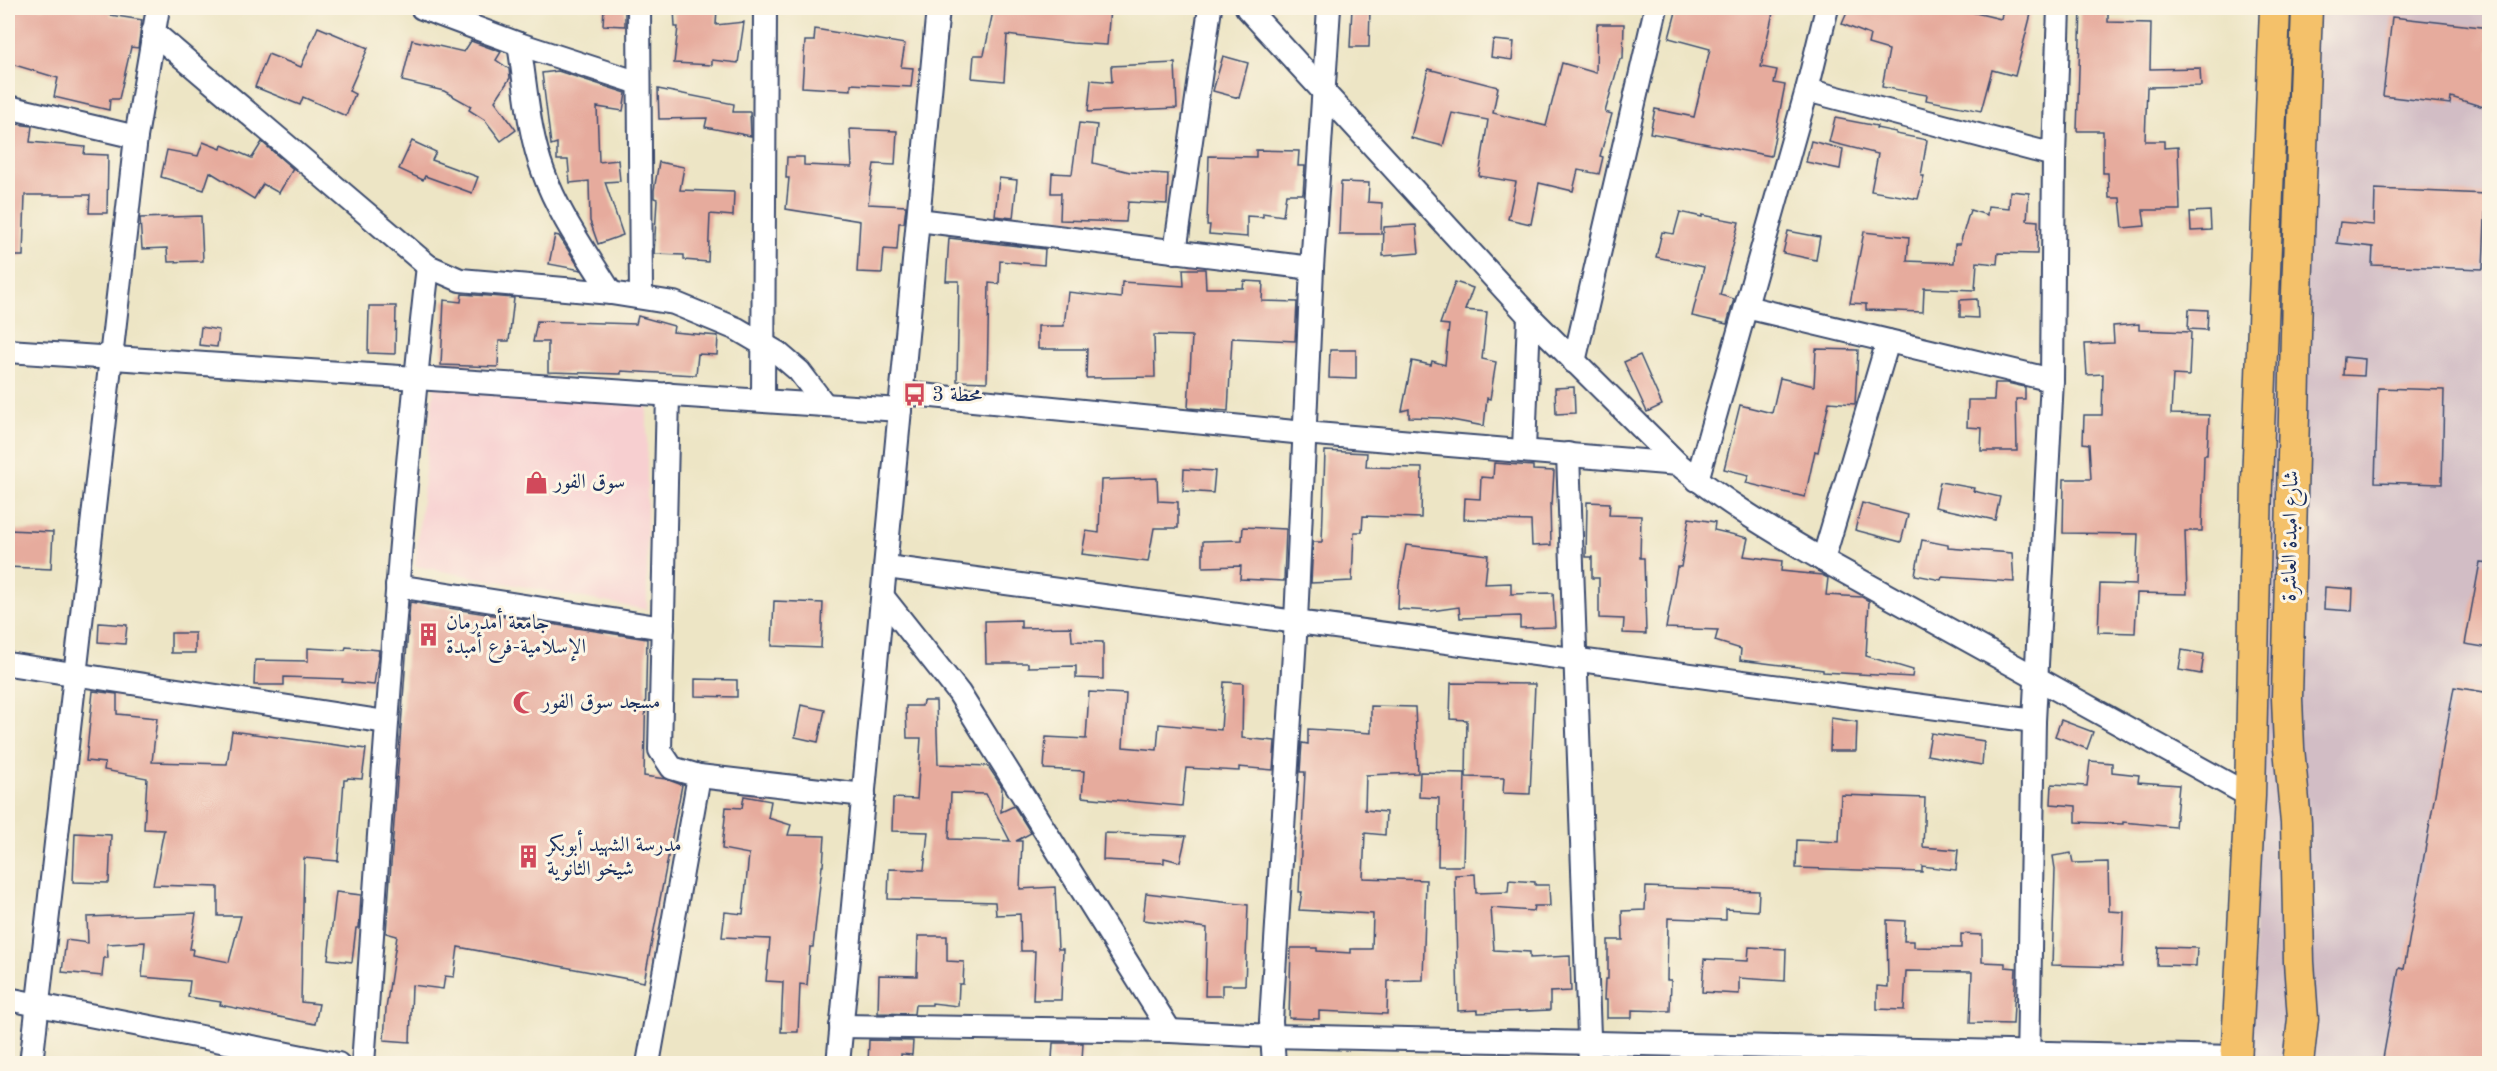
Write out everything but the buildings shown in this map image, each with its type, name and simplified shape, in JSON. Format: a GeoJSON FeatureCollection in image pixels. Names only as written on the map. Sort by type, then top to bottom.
{"type":"FeatureCollection","features":[{"type":"Feature","properties":{"kind":"main road","name":"شارع امبدة العاشرة"},"geometry":{"type":"LineString","coordinates":[[2236,1060],[2250,796],[2257,459],[2275,8]]}},
{"type":"Feature","properties":{"kind":"main road","name":"شارع امبدة العاشرة"},"geometry":{"type":"LineString","coordinates":[[2298,1064],[2303,1019],[2299,962],[2296,823],[2287,698],[2307,8]]}},
{"type":"Feature","properties":{"kind":"street"},"geometry":{"type":"LineString","coordinates":[[31,1064],[136,137],[158,8]]}},
{"type":"Feature","properties":{"kind":"street"},"geometry":{"type":"LineString","coordinates":[[422,8],[519,44],[639,83]]}},
{"type":"Feature","properties":{"kind":"street"},"geometry":{"type":"LineString","coordinates":[[639,8],[641,297]]}},
{"type":"Feature","properties":{"kind":"street"},"geometry":{"type":"LineString","coordinates":[[763,399],[765,8]]}},
{"type":"Feature","properties":{"kind":"street"},"geometry":{"type":"LineString","coordinates":[[838,1064],[887,567],[938,8]]}},
{"type":"Feature","properties":{"kind":"street"},"geometry":{"type":"LineString","coordinates":[[1175,252],[1210,8]]}},
{"type":"Feature","properties":{"kind":"street"},"geometry":{"type":"LineString","coordinates":[[1247,8],[1529,316],[1678,464],[1697,480],[1765,526],[1823,560],[2250,796]]}},
{"type":"Feature","properties":{"kind":"street"},"geometry":{"type":"LineString","coordinates":[[1274,1064],[1271,1036],[1296,621],[1312,267],[1329,8]]}},
{"type":"Feature","properties":{"kind":"street"},"geometry":{"type":"LineString","coordinates":[[1574,362],[1656,8]]}},
{"type":"Feature","properties":{"kind":"street"},"geometry":{"type":"LineString","coordinates":[[1697,480],[1807,90],[1827,8]]}},
{"type":"Feature","properties":{"kind":"street"},"geometry":{"type":"LineString","coordinates":[[2028,1058],[2034,721],[2052,380],[2054,155],[2059,8]]}},
{"type":"Feature","properties":{"kind":"street"},"geometry":{"type":"LineString","coordinates":[[153,32],[429,266],[460,280],[611,293],[674,303],[707,315],[763,344],[799,371],[824,404]]}},
{"type":"Feature","properties":{"kind":"street"},"geometry":{"type":"LineString","coordinates":[[519,44],[536,150],[542,171],[552,196],[611,293]]}},
{"type":"Feature","properties":{"kind":"street"},"geometry":{"type":"LineString","coordinates":[[1807,90],[2054,155]]}},
{"type":"Feature","properties":{"kind":"street"},"geometry":{"type":"LineString","coordinates":[[8,106],[136,137]]}},
{"type":"Feature","properties":{"kind":"street"},"geometry":{"type":"LineString","coordinates":[[918,220],[1312,267]]}},
{"type":"Feature","properties":{"kind":"street"},"geometry":{"type":"LineString","coordinates":[[363,1064],[386,722],[415,379],[429,266]]}},
{"type":"Feature","properties":{"kind":"street"},"geometry":{"type":"LineString","coordinates":[[1746,307],[2052,380]]}},
{"type":"Feature","properties":{"kind":"street"},"geometry":{"type":"LineString","coordinates":[[1524,450],[1529,316]]}},
{"type":"Feature","properties":{"kind":"street"},"geometry":{"type":"LineString","coordinates":[[1823,560],[1888,341]]}},
{"type":"Feature","properties":{"kind":"street"},"geometry":{"type":"LineString","coordinates":[[8,351],[824,404],[901,401],[1678,464]]}},
{"type":"Feature","properties":{"kind":"street"},"geometry":{"type":"LineString","coordinates":[[668,394],[660,750],[672,768],[699,776],[864,795]]}},
{"type":"Feature","properties":{"kind":"street"},"geometry":{"type":"LineString","coordinates":[[1568,454],[1589,1053]]}},
{"type":"Feature","properties":{"kind":"street"},"geometry":{"type":"LineString","coordinates":[[887,567],[2034,721]]}},
{"type":"Feature","properties":{"kind":"street"},"geometry":{"type":"LineString","coordinates":[[398,586],[663,628]]}},
{"type":"Feature","properties":{"kind":"street"},"geometry":{"type":"LineString","coordinates":[[883,597],[958,693],[1170,1030]]}},
{"type":"Feature","properties":{"kind":"street"},"geometry":{"type":"LineString","coordinates":[[8,664],[386,722]]}},
{"type":"Feature","properties":{"kind":"street"},"geometry":{"type":"LineString","coordinates":[[648,1064],[699,776]]}},
{"type":"Feature","properties":{"kind":"street"},"geometry":{"type":"LineString","coordinates":[[8,999],[338,1064]]}},
{"type":"Feature","properties":{"kind":"street"},"geometry":{"type":"LineString","coordinates":[[841,1026],[1170,1030],[1589,1053],[2236,1060]]}},
{"type":"Feature","properties":{"kind":"shaded area"},"geometry":{"type":"Polygon","coordinates":[[[2279,8],[2489,8],[2489,1063],[2250,1063],[2279,8]]]}},
{"type":"Feature","properties":{"kind":"shaded area","name":"سوق الفور"},"geometry":{"type":"Polygon","coordinates":[[[434,386],[647,399],[647,610],[415,566],[434,386]]]}},
{"type":"Feature","properties":{"kind":"place","name":"محطة 3"},"geometry":{"type":"Point","coordinates":[914,395]}},
{"type":"Feature","properties":{"kind":"place","name":"سوق الفور"},"geometry":{"type":"Point","coordinates":[536,482]}},
{"type":"Feature","properties":{"kind":"place","name":"جامعة أمدرمان الإسلامية-فرع أمبدة"},"geometry":{"type":"Point","coordinates":[428,635]}},
{"type":"Feature","properties":{"kind":"place","name":"مسجد سوق الفور"},"geometry":{"type":"Point","coordinates":[524,702]}},
{"type":"Feature","properties":{"kind":"place","name":"مدرسة الشهيد أبوبكر شيخو الثانوية"},"geometry":{"type":"Point","coordinates":[529,857]}}]}
